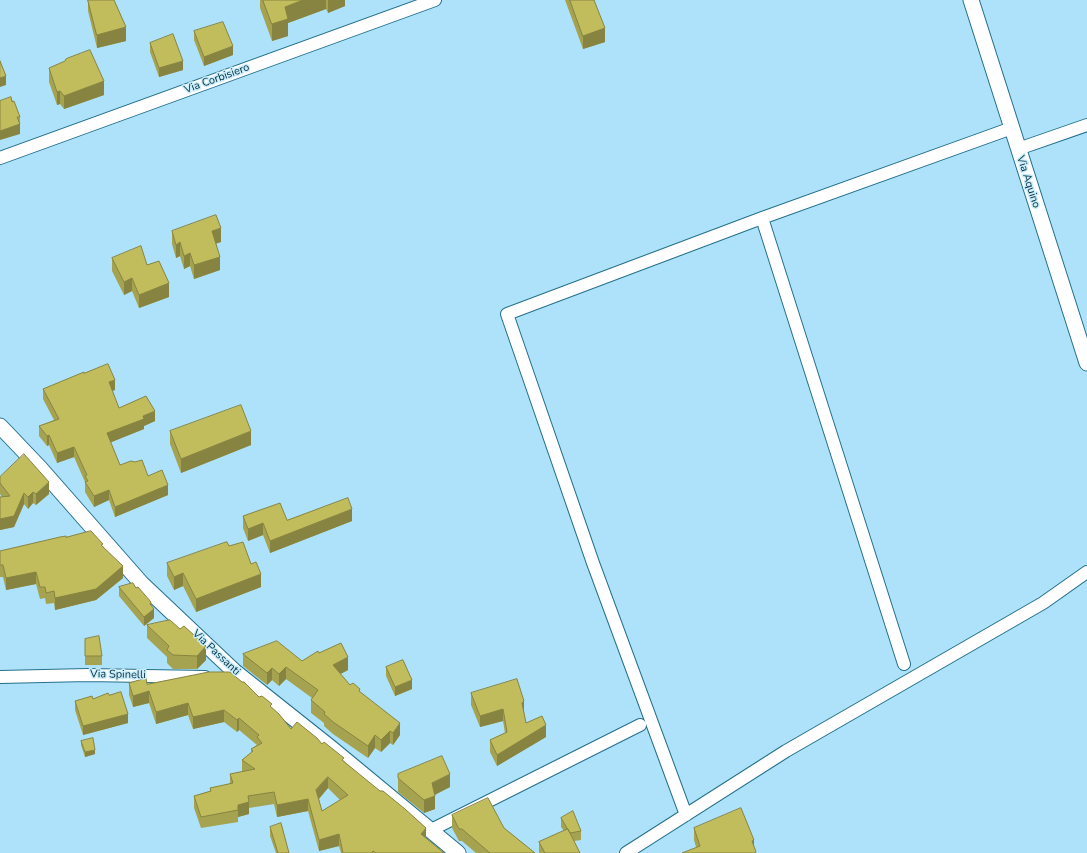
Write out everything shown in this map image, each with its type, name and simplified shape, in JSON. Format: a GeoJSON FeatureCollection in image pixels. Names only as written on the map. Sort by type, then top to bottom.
{"type":"FeatureCollection","features":[{"type":"Feature","properties":{"kind":"street","name":"Via Corbisiero"},"geometry":{"type":"LineString","coordinates":[[0,158],[435,0]]}},
{"type":"Feature","properties":{"kind":"street","name":"Via Aquino"},"geometry":{"type":"LineString","coordinates":[[971,0],[1087,363]]}},
{"type":"Feature","properties":{"kind":"street"},"geometry":{"type":"LineString","coordinates":[[1018,149],[1087,125]]}},
{"type":"Feature","properties":{"kind":"street"},"geometry":{"type":"LineString","coordinates":[[686,815],[593,563],[507,314],[762,218],[1012,128]]}},
{"type":"Feature","properties":{"kind":"street"},"geometry":{"type":"LineString","coordinates":[[762,218],[904,664]]}},
{"type":"Feature","properties":{"kind":"street","name":"Via Passanti"},"geometry":{"type":"LineString","coordinates":[[0,426],[40,468],[142,584],[226,675],[431,830],[458,853]]}},
{"type":"Feature","properties":{"kind":"street"},"geometry":{"type":"LineString","coordinates":[[626,853],[786,751],[1043,603],[1087,572]]}},
{"type":"Feature","properties":{"kind":"street","name":"Via Spinelli"},"geometry":{"type":"LineString","coordinates":[[0,677],[87,675],[226,675]]}},
{"type":"Feature","properties":{"kind":"street"},"geometry":{"type":"LineString","coordinates":[[431,830],[640,725]]}},
{"type":"Feature","properties":{"kind":"building"},"geometry":{"type":"Polygon","coordinates":[[[88,0],[114,0],[126,27],[97,35],[88,0]]]}},
{"type":"Feature","properties":{"kind":"building"},"geometry":{"type":"Polygon","coordinates":[[[263,0],[303,0],[285,7],[288,19],[272,24],[263,0]]]}},
{"type":"Feature","properties":{"kind":"building"},"geometry":{"type":"Polygon","coordinates":[[[570,0],[594,0],[605,28],[583,36],[570,0]]]}},
{"type":"Feature","properties":{"kind":"building"},"geometry":{"type":"Polygon","coordinates":[[[223,22],[233,46],[204,57],[194,31],[223,22]]]}},
{"type":"Feature","properties":{"kind":"building"},"geometry":{"type":"Polygon","coordinates":[[[173,34],[183,61],[159,68],[150,43],[173,34]]]}},
{"type":"Feature","properties":{"kind":"building"},"geometry":{"type":"Polygon","coordinates":[[[90,50],[104,81],[64,96],[60,91],[57,92],[49,68],[65,61],[66,59],[90,50]]]}},
{"type":"Feature","properties":{"kind":"building"},"geometry":{"type":"Polygon","coordinates":[[[0,61],[6,76],[0,78],[0,61]]]}},
{"type":"Feature","properties":{"kind":"building"},"geometry":{"type":"Polygon","coordinates":[[[11,97],[20,117],[17,117],[20,124],[0,131],[0,101],[11,97]]]}},
{"type":"Feature","properties":{"kind":"building"},"geometry":{"type":"Polygon","coordinates":[[[216,215],[221,228],[212,231],[220,257],[194,265],[190,253],[184,256],[180,242],[176,245],[172,231],[216,215]]]}},
{"type":"Feature","properties":{"kind":"building"},"geometry":{"type":"Polygon","coordinates":[[[141,246],[147,265],[159,261],[169,283],[139,295],[132,278],[124,282],[112,258],[141,246]]]}},
{"type":"Feature","properties":{"kind":"building"},"geometry":{"type":"Polygon","coordinates":[[[108,364],[115,380],[109,382],[119,408],[146,396],[155,411],[143,416],[144,419],[107,433],[120,465],[131,461],[135,462],[142,460],[148,476],[162,470],[168,485],[115,507],[109,490],[94,496],[85,482],[88,481],[85,476],[87,475],[74,447],[57,453],[49,435],[47,436],[39,426],[59,419],[43,389],[108,364]]]}},
{"type":"Feature","properties":{"kind":"building"},"geometry":{"type":"Polygon","coordinates":[[[241,405],[251,431],[181,459],[170,431],[241,405]]]}},
{"type":"Feature","properties":{"kind":"building"},"geometry":{"type":"Polygon","coordinates":[[[24,454],[49,482],[36,494],[33,492],[28,497],[24,493],[14,516],[0,519],[0,497],[10,496],[0,483],[0,477],[24,454]]]}},
{"type":"Feature","properties":{"kind":"building"},"geometry":{"type":"Polygon","coordinates":[[[348,498],[352,509],[270,541],[263,523],[248,529],[243,516],[280,503],[287,520],[348,498]]]}},
{"type":"Feature","properties":{"kind":"building"},"geometry":{"type":"Polygon","coordinates":[[[91,531],[103,544],[101,545],[123,566],[96,589],[55,598],[54,591],[46,593],[45,587],[40,587],[36,572],[6,578],[3,565],[0,565],[0,551],[91,531]]]}},
{"type":"Feature","properties":{"kind":"building"},"geometry":{"type":"Polygon","coordinates":[[[227,542],[229,546],[243,542],[251,564],[256,562],[261,574],[196,599],[183,573],[174,577],[167,563],[227,542]]]}},
{"type":"Feature","properties":{"kind":"building"},"geometry":{"type":"Polygon","coordinates":[[[133,583],[136,588],[138,587],[151,602],[150,604],[154,609],[144,617],[119,587],[133,583]]]}},
{"type":"Feature","properties":{"kind":"building"},"geometry":{"type":"Polygon","coordinates":[[[170,620],[180,629],[184,626],[206,646],[197,656],[173,655],[167,650],[169,646],[147,625],[170,620]]]}},
{"type":"Feature","properties":{"kind":"building"},"geometry":{"type":"Polygon","coordinates":[[[99,636],[102,656],[85,656],[85,639],[99,636]]]}},
{"type":"Feature","properties":{"kind":"building"},"geometry":{"type":"Polygon","coordinates":[[[277,641],[302,661],[318,651],[319,653],[341,643],[348,657],[333,665],[350,685],[353,683],[360,689],[359,691],[400,723],[393,733],[390,731],[381,740],[375,735],[368,746],[333,722],[324,714],[325,712],[311,700],[318,690],[286,667],[279,674],[272,668],[267,673],[243,654],[277,641]]]}},
{"type":"Feature","properties":{"kind":"building"},"geometry":{"type":"Polygon","coordinates":[[[403,660],[412,680],[395,687],[386,667],[403,660]]]}},
{"type":"Feature","properties":{"kind":"building"},"geometry":{"type":"Polygon","coordinates":[[[209,672],[230,672],[244,682],[259,697],[262,696],[272,704],[270,706],[279,714],[291,729],[297,722],[317,738],[322,744],[324,742],[344,758],[342,760],[380,791],[383,791],[405,809],[426,828],[421,834],[444,853],[376,853],[373,851],[372,853],[343,853],[339,834],[319,840],[308,799],[277,805],[274,792],[248,796],[249,802],[238,805],[238,810],[201,817],[194,796],[211,791],[210,788],[233,783],[230,774],[255,769],[242,760],[253,751],[251,749],[262,743],[257,737],[259,735],[239,718],[237,720],[224,710],[193,717],[188,703],[156,712],[149,691],[133,696],[129,683],[146,678],[147,684],[209,672]],[[328,777],[316,790],[322,811],[348,795],[328,777]]]}},
{"type":"Feature","properties":{"kind":"building"},"geometry":{"type":"Polygon","coordinates":[[[517,679],[524,701],[522,703],[526,723],[542,716],[546,725],[497,755],[490,740],[507,732],[503,709],[480,716],[471,693],[517,679]]]}},
{"type":"Feature","properties":{"kind":"building"},"geometry":{"type":"Polygon","coordinates":[[[121,692],[128,714],[83,726],[75,701],[92,696],[93,699],[108,693],[109,695],[121,692]]]}},
{"type":"Feature","properties":{"kind":"building"},"geometry":{"type":"Polygon","coordinates":[[[93,738],[95,750],[85,752],[81,741],[93,738]]]}},
{"type":"Feature","properties":{"kind":"building"},"geometry":{"type":"Polygon","coordinates":[[[442,756],[450,774],[432,783],[435,796],[424,800],[398,778],[398,774],[442,756]]]}},
{"type":"Feature","properties":{"kind":"building"},"geometry":{"type":"Polygon","coordinates":[[[488,798],[504,828],[535,853],[490,853],[462,829],[459,829],[452,815],[488,798]]]}},
{"type":"Feature","properties":{"kind":"building"},"geometry":{"type":"Polygon","coordinates":[[[741,808],[754,840],[752,841],[756,852],[682,853],[700,846],[694,828],[741,808]]]}},
{"type":"Feature","properties":{"kind":"building"},"geometry":{"type":"Polygon","coordinates":[[[573,811],[581,831],[570,833],[561,818],[573,811]]]}},
{"type":"Feature","properties":{"kind":"building"},"geometry":{"type":"Polygon","coordinates":[[[281,823],[289,853],[278,853],[270,827],[281,823]]]}},
{"type":"Feature","properties":{"kind":"building"},"geometry":{"type":"Polygon","coordinates":[[[568,829],[580,853],[545,853],[539,842],[568,829]]]}}]}
